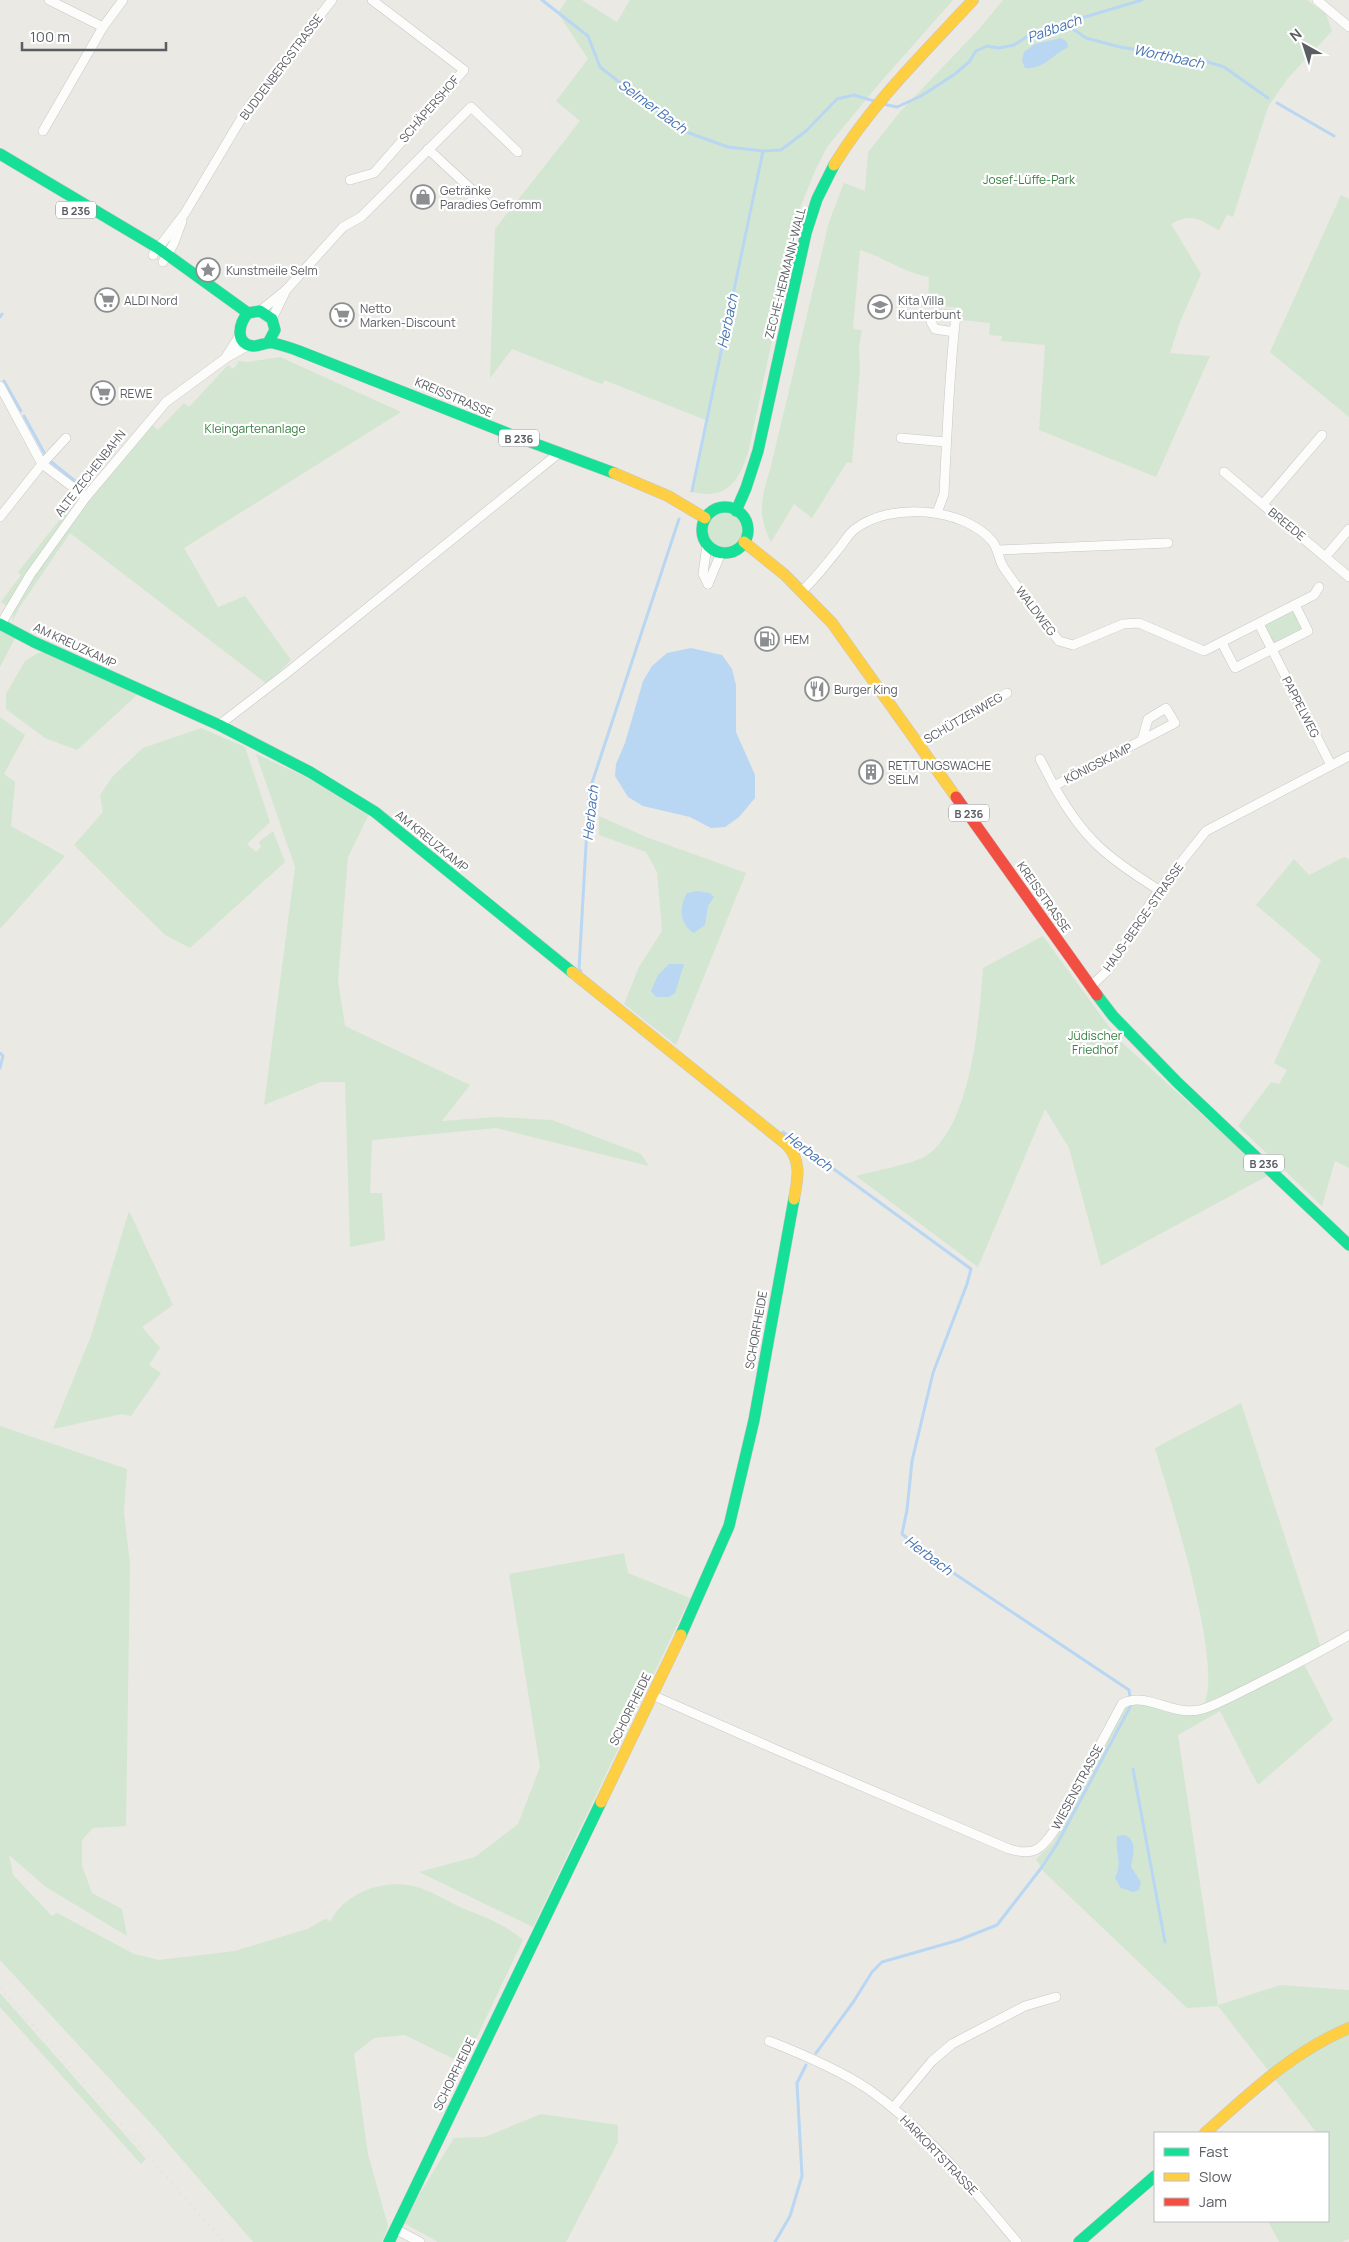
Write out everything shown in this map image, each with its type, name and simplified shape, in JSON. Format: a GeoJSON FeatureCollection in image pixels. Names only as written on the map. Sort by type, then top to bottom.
{"type":"FeatureCollection","features":[{"type":"Feature","properties":{"kind":"street"},"geometry":{"type":"LineString","coordinates":[[49,0],[103,26]]}},
{"type":"Feature","properties":{"kind":"street"},"geometry":{"type":"LineString","coordinates":[[43,131],[103,26],[123,0]]}},
{"type":"Feature","properties":{"kind":"street","name":"BUDDENBERGSTRASSE"},"geometry":{"type":"LineString","coordinates":[[160,255],[247,109],[332,0]]}},
{"type":"Feature","properties":{"kind":"street","name":"SCHÄPERSHOF"},"geometry":{"type":"LineString","coordinates":[[350,180],[374,172],[464,70],[372,0]]}},
{"type":"Feature","properties":{"kind":"street","name":"ZECHE-HERMANN-WALL"},"geometry":{"type":"LineString","coordinates":[[736,511],[743,496],[761,438],[802,246],[817,201],[841,153],[870,112],[973,0]]}},
{"type":"Feature","properties":{"kind":"street"},"geometry":{"type":"LineString","coordinates":[[1318,0],[1349,27]]}},
{"type":"Feature","properties":{"kind":"street"},"geometry":{"type":"LineString","coordinates":[[249,345],[240,335],[240,323],[248,313],[260,311],[286,290],[343,227],[361,217],[471,107],[518,152]]}},
{"type":"Feature","properties":{"kind":"street"},"geometry":{"type":"LineString","coordinates":[[428,149],[485,202]]}},
{"type":"Feature","properties":{"kind":"street"},"geometry":{"type":"LineString","coordinates":[[0,154],[248,313]]}},
{"type":"Feature","properties":{"kind":"street","name":"B 236"},"geometry":{"type":"LineString","coordinates":[[0,164],[160,255],[240,323]]}},
{"type":"Feature","properties":{"kind":"street"},"geometry":{"type":"LineString","coordinates":[[268,343],[275,330],[272,318],[286,290]]}},
{"type":"Feature","properties":{"kind":"street"},"geometry":{"type":"LineString","coordinates":[[260,311],[272,318]]}},
{"type":"Feature","properties":{"kind":"street","name":"KREISSTRASSE"},"geometry":{"type":"LineString","coordinates":[[275,330],[301,352]]}},
{"type":"Feature","properties":{"kind":"street"},"geometry":{"type":"LineString","coordinates":[[937,513],[944,494],[950,363],[954,332]]}},
{"type":"Feature","properties":{"kind":"street","name":"ALTE ZECHENBAHN"},"geometry":{"type":"LineString","coordinates":[[226,358],[240,335]]}},
{"type":"Feature","properties":{"kind":"street","name":"KREISSTRASSE"},"geometry":{"type":"LineString","coordinates":[[249,345],[259,347],[268,343],[301,352],[400,389],[485,425],[658,490],[705,518]]}},
{"type":"Feature","properties":{"kind":"street","name":"ALTE ZECHENBAHN"},"geometry":{"type":"LineString","coordinates":[[0,625],[30,575],[86,497],[166,402],[179,390],[226,358],[249,345]]}},
{"type":"Feature","properties":{"kind":"street"},"geometry":{"type":"LineString","coordinates":[[0,386],[42,464],[86,497]]}},
{"type":"Feature","properties":{"kind":"street"},"geometry":{"type":"LineString","coordinates":[[1263,504],[1322,435]]}},
{"type":"Feature","properties":{"kind":"street"},"geometry":{"type":"LineString","coordinates":[[0,518],[42,464],[66,438]]}},
{"type":"Feature","properties":{"kind":"street"},"geometry":{"type":"LineString","coordinates":[[901,438],[946,442]]}},
{"type":"Feature","properties":{"kind":"street"},"geometry":{"type":"LineString","coordinates":[[219,725],[296,666],[559,453]]}},
{"type":"Feature","properties":{"kind":"street","name":"BREEDE"},"geometry":{"type":"LineString","coordinates":[[1224,472],[1349,577]]}},
{"type":"Feature","properties":{"kind":"street"},"geometry":{"type":"LineString","coordinates":[[707,545],[722,553],[730,552],[744,542],[748,530],[747,524],[736,511],[719,509],[705,518],[701,533],[707,545],[703,574],[708,584],[722,553]]}},
{"type":"Feature","properties":{"kind":"street","name":"WALDWEG"},"geometry":{"type":"LineString","coordinates":[[803,590],[817,576],[854,529],[874,519],[904,510],[921,510],[937,513],[972,525],[985,534],[998,550],[1002,566],[1059,641],[1073,645],[1122,624],[1139,624],[1204,651],[1222,643]]}},
{"type":"Feature","properties":{"kind":"street"},"geometry":{"type":"LineString","coordinates":[[1326,556],[1349,528]]}},
{"type":"Feature","properties":{"kind":"street","name":"KREISSTRASSE"},"geometry":{"type":"LineString","coordinates":[[744,542],[782,570],[803,590],[843,637],[1090,987],[1122,1026],[1151,1057],[1349,1245]]}},
{"type":"Feature","properties":{"kind":"street"},"geometry":{"type":"LineString","coordinates":[[998,550],[1168,543]]}},
{"type":"Feature","properties":{"kind":"street"},"geometry":{"type":"LineString","coordinates":[[1295,604],[1308,631],[1235,668],[1222,643],[1295,604],[1314,595],[1319,587]]}},
{"type":"Feature","properties":{"kind":"street","name":"PAPPELWEG"},"geometry":{"type":"LineString","coordinates":[[1259,624],[1331,765]]}},
{"type":"Feature","properties":{"kind":"street","name":"AM KREUZKAMP"},"geometry":{"type":"LineString","coordinates":[[0,625],[219,725],[310,772],[375,812],[774,1133],[797,1156]]}},
{"type":"Feature","properties":{"kind":"street","name":"SCHÜTZENWEG"},"geometry":{"type":"LineString","coordinates":[[919,744],[1007,693]]}},
{"type":"Feature","properties":{"kind":"street","name":"KÖNIGSKAMP"},"geometry":{"type":"LineString","coordinates":[[1054,786],[1142,740]]}},
{"type":"Feature","properties":{"kind":"street","name":"HAUS-BERGE-STRASSE"},"geometry":{"type":"LineString","coordinates":[[1090,987],[1108,970],[1159,890],[1206,832],[1349,756]]}},
{"type":"Feature","properties":{"kind":"street","name":"KÖNIGSKAMP"},"geometry":{"type":"LineString","coordinates":[[1040,759],[1054,786],[1081,828],[1097,846],[1122,867],[1159,890]]}},
{"type":"Feature","properties":{"kind":"street","name":"SCHORFHEIDE"},"geometry":{"type":"LineString","coordinates":[[389,2242],[652,1695],[729,1526],[754,1420],[798,1177],[799,1163],[797,1156]]}},
{"type":"Feature","properties":{"kind":"street","name":"WIESENSTRASSE"},"geometry":{"type":"LineString","coordinates":[[652,1695],[986,1840],[1009,1849],[1027,1853],[1041,1848],[1054,1831],[1122,1704],[1127,1701],[1140,1699],[1176,1711],[1187,1712],[1203,1709],[1293,1666],[1349,1635]]}},
{"type":"Feature","properties":{"kind":"street"},"geometry":{"type":"LineString","coordinates":[[893,2108],[932,2061],[952,2044],[1025,2006],[1056,1997]]}},
{"type":"Feature","properties":{"kind":"street"},"geometry":{"type":"LineString","coordinates":[[1206,2132],[1302,2051],[1322,2039],[1349,2028]]}},
{"type":"Feature","properties":{"kind":"street","name":"HARKORTSTRASSE"},"geometry":{"type":"LineString","coordinates":[[769,2040],[806,2056],[867,2088],[893,2108],[933,2145],[1017,2242]]}},
{"type":"Feature","properties":{"kind":"street"},"geometry":{"type":"LineString","coordinates":[[1079,2242],[1154,2177]]}},
{"type":"Feature","properties":{"kind":"street"},"geometry":{"type":"LineString","coordinates":[[395,2229],[420,2242]]}},
{"type":"Feature","properties":{"kind":"green space"},"geometry":{"type":"Polygon","coordinates":[[[567,0],[582,0],[617,22],[630,0],[953,0],[878,85],[827,147],[815,171],[800,208],[746,460],[737,478],[731,485],[715,493],[693,492],[708,421],[604,380],[603,384],[599,383],[512,349],[490,378],[495,229],[580,121],[556,101],[588,59],[558,13],[567,0]]]}},
{"type":"Feature","properties":{"kind":"green space","name":"Josef-Lüffe-Park"},"geometry":{"type":"Polygon","coordinates":[[[1003,0],[1307,0],[1326,14],[1332,31],[1288,78],[1268,107],[1233,217],[1227,215],[1219,230],[1191,218],[1185,218],[1171,224],[1201,274],[1180,322],[1170,353],[1210,356],[1156,477],[1039,430],[1045,345],[1001,341],[1002,336],[989,335],[990,323],[961,320],[962,308],[928,305],[929,277],[911,272],[860,250],[853,329],[862,330],[859,348],[860,369],[852,463],[847,462],[812,518],[794,504],[771,542],[763,522],[763,496],[829,222],[844,183],[865,191],[868,152],[900,112],[979,29],[1003,0]]]}},
{"type":"Feature","properties":{"kind":"green space"},"geometry":{"type":"Polygon","coordinates":[[[1341,195],[1349,199],[1349,417],[1270,352],[1341,195]]]}},
{"type":"Feature","properties":{"kind":"green space","name":"Kleingartenanlage"},"geometry":{"type":"Polygon","coordinates":[[[280,357],[401,412],[184,548],[218,607],[245,596],[291,660],[267,684],[70,533],[19,608],[12,622],[14,610],[60,539],[152,425],[158,430],[184,403],[189,407],[228,365],[233,369],[238,363],[237,361],[248,362],[280,357]]]}},
{"type":"Feature","properties":{"kind":"green space"},"geometry":{"type":"Polygon","coordinates":[[[77,498],[80,500],[7,606],[1,602],[21,575],[18,572],[77,498]]]}},
{"type":"Feature","properties":{"kind":"green space"},"geometry":{"type":"Polygon","coordinates":[[[725,511],[737,517],[743,529],[737,541],[725,547],[713,541],[707,529],[713,517],[725,511]]]}},
{"type":"Feature","properties":{"kind":"green space"},"geometry":{"type":"Polygon","coordinates":[[[1291,612],[1294,613],[1301,629],[1276,643],[1273,642],[1265,627],[1267,624],[1291,612]]]}},
{"type":"Feature","properties":{"kind":"green space"},"geometry":{"type":"Polygon","coordinates":[[[0,629],[15,638],[0,667],[0,629]]]}},
{"type":"Feature","properties":{"kind":"green space"},"geometry":{"type":"Polygon","coordinates":[[[46,652],[137,695],[77,750],[45,738],[6,709],[6,694],[25,661],[38,653],[46,652]]]}},
{"type":"Feature","properties":{"kind":"green space"},"geometry":{"type":"Polygon","coordinates":[[[0,717],[25,735],[4,774],[15,782],[11,826],[65,856],[0,929],[0,717]]]}},
{"type":"Feature","properties":{"kind":"green space"},"geometry":{"type":"Polygon","coordinates":[[[201,728],[245,747],[270,822],[247,844],[256,852],[261,847],[259,842],[273,831],[285,862],[190,948],[165,935],[74,845],[103,812],[100,795],[113,776],[143,748],[201,728]]]}},
{"type":"Feature","properties":{"kind":"green space"},"geometry":{"type":"Polygon","coordinates":[[[256,754],[306,777],[369,814],[348,857],[338,981],[345,1026],[470,1085],[442,1121],[498,1117],[552,1120],[641,1154],[649,1166],[496,1128],[372,1140],[370,1193],[382,1193],[385,1240],[350,1247],[345,1082],[321,1082],[264,1105],[295,867],[256,754]]]}},
{"type":"Feature","properties":{"kind":"green space"},"geometry":{"type":"Polygon","coordinates":[[[599,816],[646,837],[746,873],[676,1045],[624,1004],[639,967],[662,931],[657,872],[646,852],[599,835],[599,816]]]}},
{"type":"Feature","properties":{"kind":"green space"},"geometry":{"type":"Polygon","coordinates":[[[1344,857],[1349,859],[1349,1168],[1335,1161],[1322,1206],[1238,1126],[1271,1082],[1279,1084],[1287,1070],[1274,1063],[1321,960],[1256,905],[1294,859],[1309,875],[1344,857]]]}},
{"type":"Feature","properties":{"kind":"green space","name":"Jüdischer Friedhof"},"geometry":{"type":"Polygon","coordinates":[[[1043,936],[1118,1039],[1269,1175],[1101,1266],[1069,1148],[1045,1109],[978,1267],[856,1176],[921,1159],[941,1141],[954,1121],[970,1070],[979,1015],[983,968],[1043,936]]]}},
{"type":"Feature","properties":{"kind":"green space"},"geometry":{"type":"Polygon","coordinates":[[[129,1211],[173,1305],[142,1327],[160,1348],[149,1365],[161,1373],[131,1416],[122,1414],[53,1429],[91,1336],[129,1211]]]}},
{"type":"Feature","properties":{"kind":"green space"},"geometry":{"type":"Polygon","coordinates":[[[1241,1403],[1323,1654],[1304,1664],[1333,1720],[1258,1785],[1220,1711],[1178,1735],[1218,2005],[1281,1985],[1349,1990],[1349,2239],[1341,2242],[1279,2242],[1269,2222],[1329,2222],[1329,2132],[1316,2132],[1218,2006],[1187,2008],[1044,1872],[1036,1859],[1053,1843],[1120,1711],[1126,1706],[1139,1704],[1174,1714],[1192,1715],[1220,1705],[1218,1697],[1204,1704],[1208,1683],[1207,1653],[1201,1618],[1182,1539],[1155,1448],[1241,1403]]]}},
{"type":"Feature","properties":{"kind":"green space"},"geometry":{"type":"Polygon","coordinates":[[[0,1426],[127,1469],[124,1511],[130,1565],[126,1826],[93,1828],[82,1840],[82,1866],[92,1893],[122,1909],[127,1936],[46,1887],[9,1855],[13,1875],[52,1916],[57,1913],[134,1954],[159,1960],[235,1951],[307,1929],[325,1919],[331,1921],[345,1903],[366,1890],[401,1884],[432,1893],[502,1925],[523,1940],[464,2064],[405,2035],[374,2038],[354,2054],[368,2154],[388,2226],[382,2242],[253,2242],[155,2128],[0,1960],[0,1426]]]}},
{"type":"Feature","properties":{"kind":"green space"},"geometry":{"type":"Polygon","coordinates":[[[624,1553],[628,1573],[690,1598],[533,1927],[419,1872],[475,1857],[518,1824],[540,1767],[509,1574],[624,1553]]]}},
{"type":"Feature","properties":{"kind":"green space"},"geometry":{"type":"Polygon","coordinates":[[[0,1993],[146,2159],[141,2164],[0,2007],[0,1993]]]}},
{"type":"Feature","properties":{"kind":"green space"},"geometry":{"type":"Polygon","coordinates":[[[541,2114],[618,2125],[618,2142],[566,2242],[438,2242],[402,2222],[454,2138],[485,2137],[541,2114]]]}},
{"type":"Feature","properties":{"kind":"water"},"geometry":{"type":"Polygon","coordinates":[[[1061,38],[1067,42],[1068,47],[1037,67],[1025,68],[1022,60],[1024,52],[1035,44],[1061,38]]]}},
{"type":"Feature","properties":{"kind":"water"},"geometry":{"type":"Polygon","coordinates":[[[691,648],[722,655],[732,669],[736,685],[736,732],[755,775],[755,798],[739,817],[725,827],[711,828],[690,817],[643,806],[628,797],[615,776],[616,764],[625,743],[643,681],[652,666],[667,653],[691,648]]]}},
{"type":"Feature","properties":{"kind":"water"},"geometry":{"type":"Polygon","coordinates":[[[697,891],[710,893],[714,897],[708,906],[705,925],[694,933],[685,925],[682,909],[687,893],[697,891]]]}},
{"type":"Feature","properties":{"kind":"water"},"geometry":{"type":"Polygon","coordinates":[[[669,964],[684,964],[675,993],[669,997],[656,997],[651,991],[658,975],[669,964]]]}},
{"type":"Feature","properties":{"kind":"water"},"geometry":{"type":"Polygon","coordinates":[[[1125,1835],[1132,1841],[1131,1867],[1141,1882],[1139,1890],[1133,1892],[1121,1888],[1115,1878],[1119,1863],[1117,1836],[1125,1835]]]}},
{"type":"Feature","properties":{"kind":"waterway","name":"Selmer Bach"},"geometry":{"type":"LineString","coordinates":[[542,0],[588,36],[600,67],[681,130],[728,147],[763,151],[781,150],[806,131],[837,99],[854,95],[874,101]]}},
{"type":"Feature","properties":{"kind":"waterway","name":"Paßbach"},"geometry":{"type":"LineString","coordinates":[[883,104],[897,107],[921,96],[955,74],[969,62],[976,51],[987,46],[999,48],[1014,45],[1034,32],[1142,0]]}},
{"type":"Feature","properties":{"kind":"waterway","name":"Worthbach"},"geometry":{"type":"LineString","coordinates":[[1066,24],[1086,38],[1120,47],[1205,61],[1224,67],[1268,98]]}},
{"type":"Feature","properties":{"kind":"waterway","name":"Worthbach"},"geometry":{"type":"LineString","coordinates":[[1277,103],[1334,136]]}},
{"type":"Feature","properties":{"kind":"waterway","name":"Herbach"},"geometry":{"type":"LineString","coordinates":[[692,491],[763,151]]}},
{"type":"Feature","properties":{"kind":"waterway"},"geometry":{"type":"LineString","coordinates":[[4,381],[21,411]]}},
{"type":"Feature","properties":{"kind":"waterway"},"geometry":{"type":"LineString","coordinates":[[24,416],[46,456]]}},
{"type":"Feature","properties":{"kind":"waterway"},"geometry":{"type":"LineString","coordinates":[[50,461],[80,485]]}},
{"type":"Feature","properties":{"kind":"waterway","name":"Herbach"},"geometry":{"type":"LineString","coordinates":[[581,971],[579,969],[589,792],[679,519]]}},
{"type":"Feature","properties":{"kind":"waterway"},"geometry":{"type":"LineString","coordinates":[[0,1053],[3,1056],[0,1068]]}},
{"type":"Feature","properties":{"kind":"waterway","name":"Herbach"},"geometry":{"type":"LineString","coordinates":[[783,1132],[971,1269],[933,1373],[912,1461],[907,1510],[902,1534],[934,1560],[1129,1690],[1130,1697]]}},
{"type":"Feature","properties":{"kind":"waterway"},"geometry":{"type":"LineString","coordinates":[[816,2053],[854,2001],[872,1972],[882,1962],[959,1940],[997,1925],[1042,1867],[1057,1844],[1130,1707]]}},
{"type":"Feature","properties":{"kind":"waterway"},"geometry":{"type":"LineString","coordinates":[[1133,1769],[1165,1942]]}},
{"type":"Feature","properties":{"kind":"waterway"},"geometry":{"type":"LineString","coordinates":[[775,2242],[790,2216],[802,2176],[797,2083],[806,2065]]}},
{"type":"Feature","properties":{"kind":"railway"},"geometry":{"type":"LineString","coordinates":[[0,1988],[224,2242]]}},
{"type":"Feature","properties":{"kind":"traffic: fast"},"geometry":{"type":"LineString","coordinates":[[0,154],[158,248],[248,313]]}},
{"type":"Feature","properties":{"kind":"traffic: fast"},"geometry":{"type":"LineString","coordinates":[[736,511],[758,451],[806,233],[817,199],[834,165]]}},
{"type":"Feature","properties":{"kind":"traffic: fast"},"geometry":{"type":"LineString","coordinates":[[268,343],[275,330],[272,319],[260,311],[248,313],[242,322],[240,332],[243,341],[247,344],[253,346],[273,343],[293,349],[614,473]]}},
{"type":"Feature","properties":{"kind":"traffic: fast"},"geometry":{"type":"LineString","coordinates":[[725,507],[738,511],[744,517],[748,530],[744,543],[738,549],[725,553],[712,549],[706,543],[702,530],[706,517],[712,511],[725,507]]}},
{"type":"Feature","properties":{"kind":"traffic: fast"},"geometry":{"type":"LineString","coordinates":[[0,624],[34,642],[219,725],[310,772],[375,812],[572,972]]}},
{"type":"Feature","properties":{"kind":"traffic: fast"},"geometry":{"type":"LineString","coordinates":[[1097,995],[1113,1016],[1177,1082],[1349,1245]]}},
{"type":"Feature","properties":{"kind":"traffic: fast"},"geometry":{"type":"LineString","coordinates":[[681,1635],[729,1526],[754,1420],[794,1199]]}},
{"type":"Feature","properties":{"kind":"traffic: fast"},"geometry":{"type":"LineString","coordinates":[[389,2242],[601,1802]]}},
{"type":"Feature","properties":{"kind":"traffic: fast"},"geometry":{"type":"LineString","coordinates":[[1079,2242],[1154,2177]]}},
{"type":"Feature","properties":{"kind":"traffic: slow"},"geometry":{"type":"LineString","coordinates":[[834,165],[849,142],[882,100],[973,0]]}},
{"type":"Feature","properties":{"kind":"traffic: slow"},"geometry":{"type":"LineString","coordinates":[[614,473],[668,496],[705,518]]}},
{"type":"Feature","properties":{"kind":"traffic: slow"},"geometry":{"type":"LineString","coordinates":[[744,542],[785,575],[832,623],[956,797]]}},
{"type":"Feature","properties":{"kind":"traffic: slow"},"geometry":{"type":"LineString","coordinates":[[572,972],[786,1144],[795,1156],[797,1163],[798,1170],[794,1199]]}},
{"type":"Feature","properties":{"kind":"traffic: slow"},"geometry":{"type":"LineString","coordinates":[[601,1802],[681,1635]]}},
{"type":"Feature","properties":{"kind":"traffic: slow"},"geometry":{"type":"LineString","coordinates":[[1206,2132],[1272,2074],[1309,2049],[1349,2028]]}},
{"type":"Feature","properties":{"kind":"traffic: jam"},"geometry":{"type":"LineString","coordinates":[[956,797],[1097,995]]}},
{"type":"Feature","properties":{"kind":"place","name":"Getränke Paradies Gefromm"},"geometry":{"type":"Point","coordinates":[423,197]}},
{"type":"Feature","properties":{"kind":"place","name":"Kunstmeile Selm"},"geometry":{"type":"Point","coordinates":[208,270]}},
{"type":"Feature","properties":{"kind":"place","name":"ALDI Nord"},"geometry":{"type":"Point","coordinates":[107,300]}},
{"type":"Feature","properties":{"kind":"place","name":"Kita Villa Kunterbunt"},"geometry":{"type":"Point","coordinates":[880,307]}},
{"type":"Feature","properties":{"kind":"place","name":"Netto Marken-Discount"},"geometry":{"type":"Point","coordinates":[342,315]}},
{"type":"Feature","properties":{"kind":"place","name":"REWE"},"geometry":{"type":"Point","coordinates":[103,393]}},
{"type":"Feature","properties":{"kind":"place","name":"HEM"},"geometry":{"type":"Point","coordinates":[767,639]}},
{"type":"Feature","properties":{"kind":"place","name":"Burger King"},"geometry":{"type":"Point","coordinates":[817,689]}},
{"type":"Feature","properties":{"kind":"place","name":"RETTUNGSWACHE SELM"},"geometry":{"type":"Point","coordinates":[871,772]}}]}
